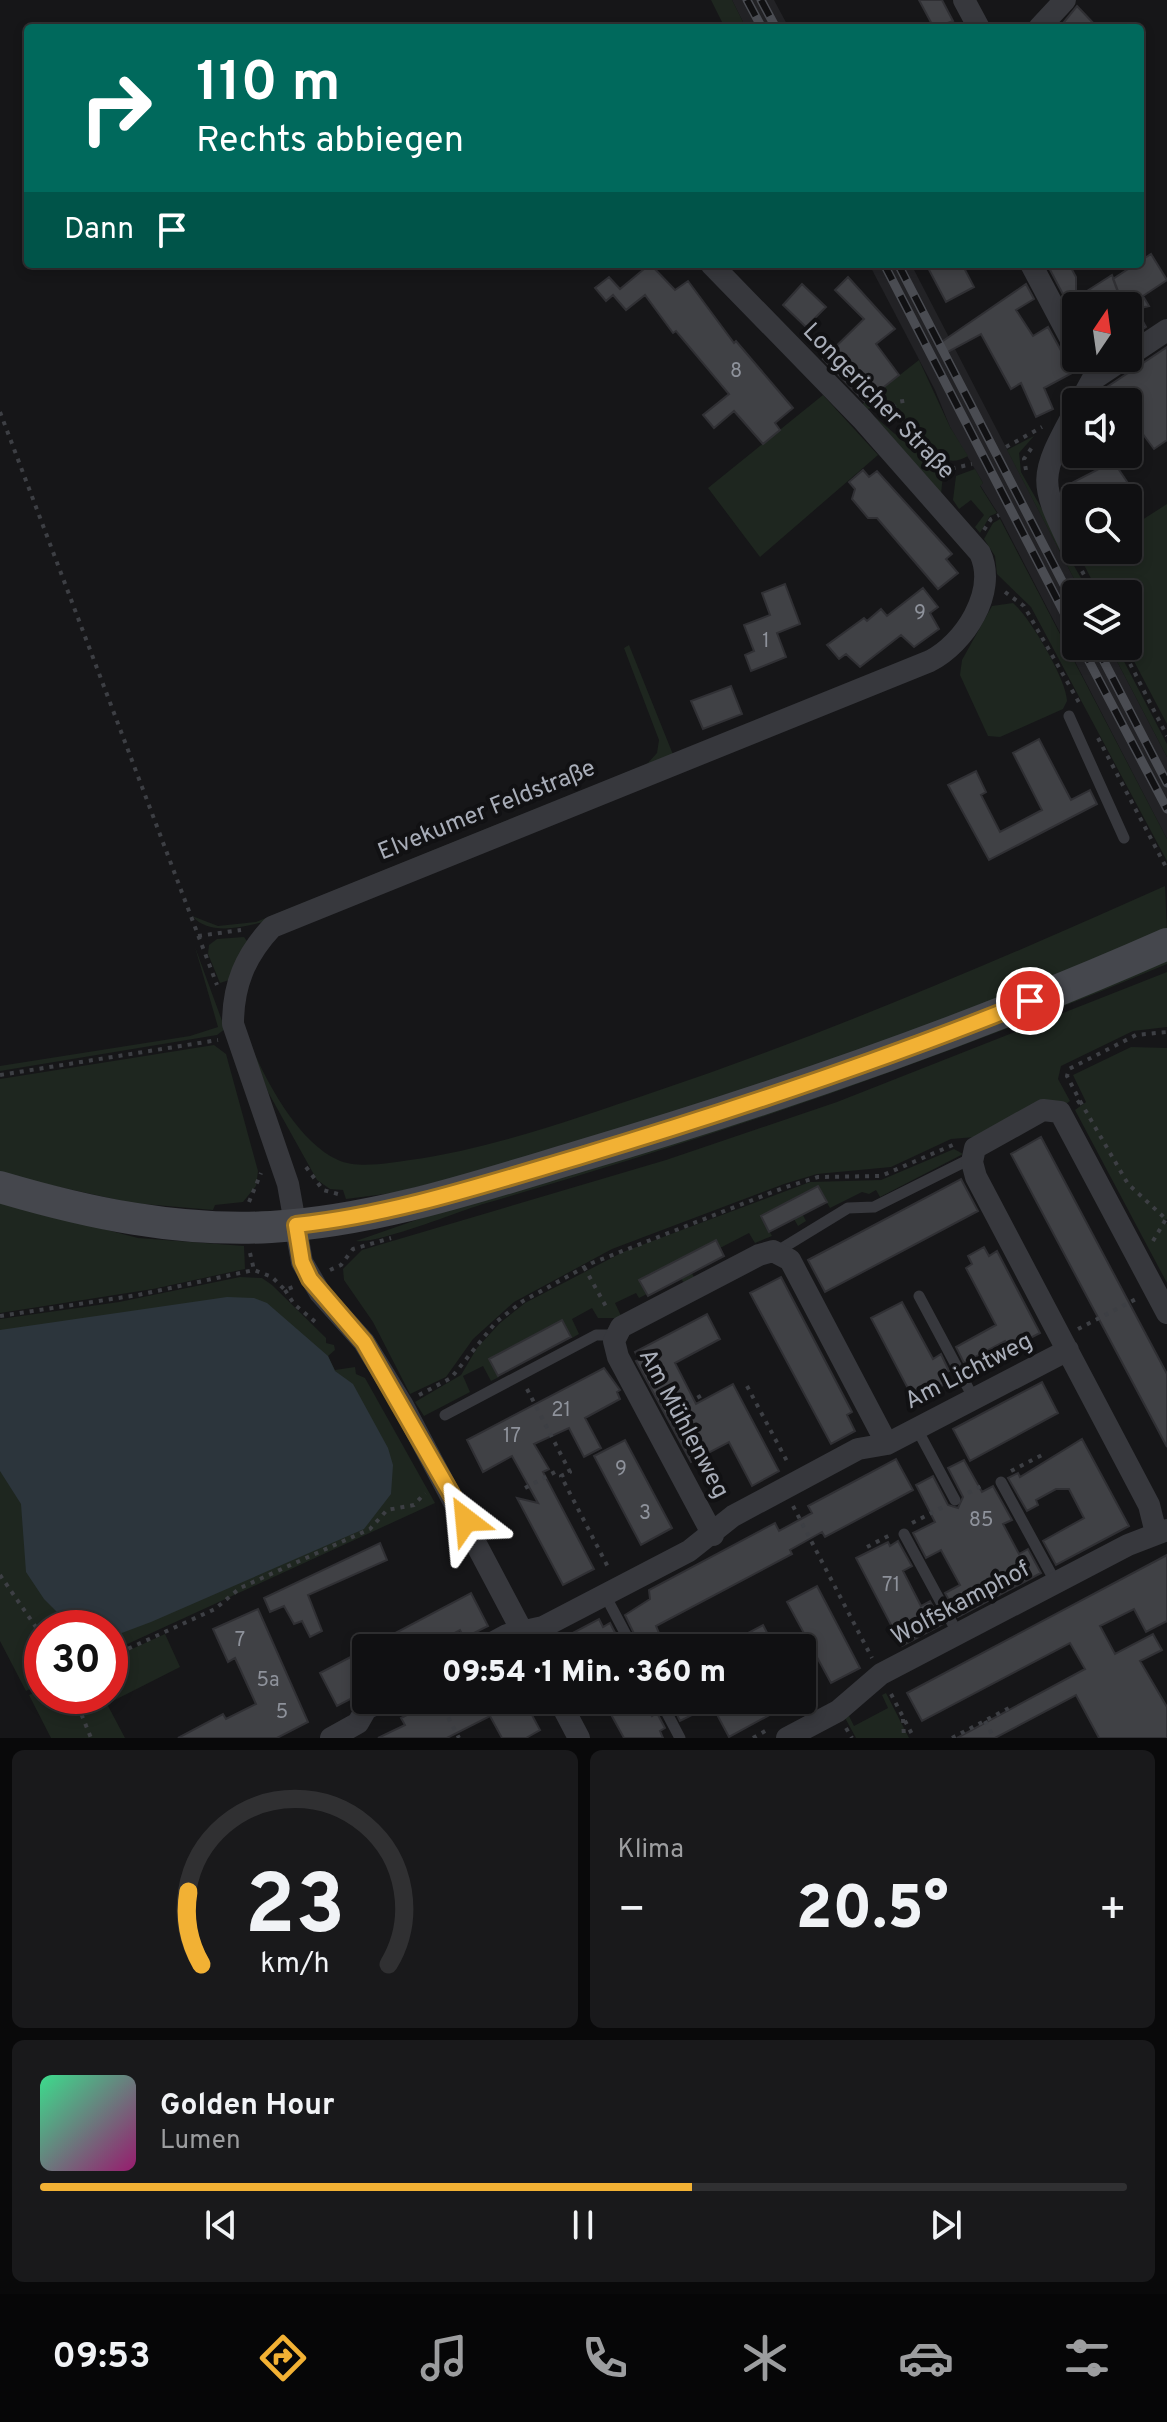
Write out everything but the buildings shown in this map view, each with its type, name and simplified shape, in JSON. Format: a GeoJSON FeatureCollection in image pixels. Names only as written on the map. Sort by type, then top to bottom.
{"type":"FeatureCollection","features":[{"type":"Feature","properties":{"kind":"main road"},"geometry":{"type":"LineString","coordinates":[[0,1187],[107,1215],[177,1225],[247,1228],[356,1217],[466,1190],[747,1104],[961,1028],[1167,944]]}},
{"type":"Feature","properties":{"kind":"street"},"geometry":{"type":"LineString","coordinates":[[964,0],[977,24]]}},
{"type":"Feature","properties":{"kind":"street"},"geometry":{"type":"LineString","coordinates":[[1043,24],[1065,0]]}},
{"type":"Feature","properties":{"kind":"street","name":"Longericher Straße"},"geometry":{"type":"LineString","coordinates":[[715,268],[873,417],[980,553],[984,561],[983,587]]}},
{"type":"Feature","properties":{"kind":"street"},"geometry":{"type":"LineString","coordinates":[[1033,268],[1062,323]]}},
{"type":"Feature","properties":{"kind":"street"},"geometry":{"type":"LineString","coordinates":[[1142,346],[1167,330]]}},
{"type":"Feature","properties":{"kind":"street"},"geometry":{"type":"LineString","coordinates":[[1088,372],[1092,380]]}},
{"type":"Feature","properties":{"kind":"street"},"geometry":{"type":"LineString","coordinates":[[1088,388],[1092,380],[1104,372]]}},
{"type":"Feature","properties":{"kind":"street"},"geometry":{"type":"LineString","coordinates":[[1062,435],[1045,473],[1053,510],[1062,529]]}},
{"type":"Feature","properties":{"kind":"street","name":"Elvekumer Feldstraße"},"geometry":{"type":"LineString","coordinates":[[272,927],[930,661],[955,644],[967,627],[983,587]]}},
{"type":"Feature","properties":{"kind":"street"},"geometry":{"type":"LineString","coordinates":[[272,927],[253,949],[240,975],[233,1001],[235,1031],[288,1184],[302,1262],[310,1279],[364,1342],[402,1404],[524,1634]]}},
{"type":"Feature","properties":{"kind":"street"},"geometry":{"type":"LineString","coordinates":[[1068,1343],[976,1177],[968,1151],[983,1140],[1043,1110],[1072,1108],[1167,1313]]}},
{"type":"Feature","properties":{"kind":"street"},"geometry":{"type":"LineString","coordinates":[[776,1252],[790,1260],[887,1444]]}},
{"type":"Feature","properties":{"kind":"street","name":"Am Mühlenweg"},"geometry":{"type":"LineString","coordinates":[[713,1535],[618,1357],[616,1335],[621,1327],[759,1255],[776,1252]]}},
{"type":"Feature","properties":{"kind":"street","name":"Am Lichtweg"},"geometry":{"type":"LineString","coordinates":[[534,1634],[713,1535],[733,1516],[858,1449],[887,1444],[917,1429],[1068,1343],[1161,1531]]}},
{"type":"Feature","properties":{"kind":"street","name":"Wolfskamphof"},"geometry":{"type":"LineString","coordinates":[[787,1738],[838,1711],[881,1674],[1161,1531]]}},
{"type":"Feature","properties":{"kind":"street"},"geometry":{"type":"LineString","coordinates":[[331,1738],[358,1723],[363,1714]]}},
{"type":"Feature","properties":{"kind":"street"},"geometry":{"type":"LineString","coordinates":[[566,1714],[579,1738]]}},
{"type":"Feature","properties":{"kind":"lane"},"geometry":{"type":"LineString","coordinates":[[1069,716],[1124,838]]}},
{"type":"Feature","properties":{"kind":"lane","name":"Am Mühlenweg"},"geometry":{"type":"LineString","coordinates":[[776,1252],[848,1208],[874,1207],[968,1151]]}},
{"type":"Feature","properties":{"kind":"lane"},"geometry":{"type":"LineString","coordinates":[[919,1296],[974,1399]]}},
{"type":"Feature","properties":{"kind":"lane","name":"Am Mühlenweg"},"geometry":{"type":"LineString","coordinates":[[445,1415],[596,1335],[616,1335]]}},
{"type":"Feature","properties":{"kind":"lane"},"geometry":{"type":"LineString","coordinates":[[917,1429],[955,1500]]}},
{"type":"Feature","properties":{"kind":"lane"},"geometry":{"type":"LineString","coordinates":[[1001,1482],[1056,1583]]}},
{"type":"Feature","properties":{"kind":"lane"},"geometry":{"type":"LineString","coordinates":[[904,1534],[958,1634]]}},
{"type":"Feature","properties":{"kind":"lane"},"geometry":{"type":"LineString","coordinates":[[612,1591],[628,1634]]}},
{"type":"Feature","properties":{"kind":"lane"},"geometry":{"type":"LineString","coordinates":[[667,1714],[680,1738]]}},
{"type":"Feature","properties":{"kind":"path"},"geometry":{"type":"LineString","coordinates":[[909,400],[898,402],[873,417],[941,465],[950,469],[972,464]]}},
{"type":"Feature","properties":{"kind":"path"},"geometry":{"type":"LineString","coordinates":[[0,412],[235,1031],[0,1075]]}},
{"type":"Feature","properties":{"kind":"path"},"geometry":{"type":"LineString","coordinates":[[1006,447],[1039,430]]}},
{"type":"Feature","properties":{"kind":"path"},"geometry":{"type":"LineString","coordinates":[[991,519],[999,515]]}},
{"type":"Feature","properties":{"kind":"path"},"geometry":{"type":"LineString","coordinates":[[1128,660],[1167,736]]}},
{"type":"Feature","properties":{"kind":"path"},"geometry":{"type":"LineString","coordinates":[[198,936],[272,927]]}},
{"type":"Feature","properties":{"kind":"path"},"geometry":{"type":"LineString","coordinates":[[1152,1244],[1167,1220],[1128,1184],[1072,1108],[1067,1076],[1069,1069],[1136,1035],[1167,1032]]}},
{"type":"Feature","properties":{"kind":"path"},"geometry":{"type":"LineString","coordinates":[[402,1404],[451,1378],[496,1322],[523,1301],[621,1249],[818,1177],[881,1176],[952,1145],[968,1151]]}},
{"type":"Feature","properties":{"kind":"path"},"geometry":{"type":"LineString","coordinates":[[254,1270],[245,1208],[260,1180],[261,1165]]}},
{"type":"Feature","properties":{"kind":"path"},"geometry":{"type":"LineString","coordinates":[[584,1267],[608,1309],[616,1335]]}},
{"type":"Feature","properties":{"kind":"path"},"geometry":{"type":"LineString","coordinates":[[285,1290],[311,1321]]}},
{"type":"Feature","properties":{"kind":"path"},"geometry":{"type":"LineString","coordinates":[[1068,1343],[1145,1295]]}},
{"type":"Feature","properties":{"kind":"path"},"geometry":{"type":"LineString","coordinates":[[521,1376],[570,1472],[561,1476]]}},
{"type":"Feature","properties":{"kind":"path"},"geometry":{"type":"LineString","coordinates":[[747,1386],[790,1485],[914,1738]]}},
{"type":"Feature","properties":{"kind":"path"},"geometry":{"type":"LineString","coordinates":[[652,1421],[704,1394]]}},
{"type":"Feature","properties":{"kind":"path"},"geometry":{"type":"LineString","coordinates":[[525,1488],[555,1472],[561,1476],[612,1591]]}},
{"type":"Feature","properties":{"kind":"path"},"geometry":{"type":"LineString","coordinates":[[128,1649],[215,1609],[240,1588],[370,1529],[387,1510],[414,1505],[431,1490]]}},
{"type":"Feature","properties":{"kind":"path"},"geometry":{"type":"LineString","coordinates":[[0,1575],[24,1610]]}},
{"type":"Feature","properties":{"kind":"path"},"geometry":{"type":"LineString","coordinates":[[952,1738],[1011,1707]]}},
{"type":"Feature","properties":{"kind":"path"},"geometry":{"type":"LineString","coordinates":[[81,1714],[91,1738]]}},
{"type":"Feature","properties":{"kind":"path"},"geometry":{"type":"LineString","coordinates":[[446,1714],[459,1738]]}},
{"type":"Feature","properties":{"kind":"path"},"geometry":{"type":"LineString","coordinates":[[903,1716],[904,1738]]}},
{"type":"Feature","properties":{"kind":"path"},"geometry":{"type":"LineString","coordinates":[[985,1721],[994,1738]]}},
{"type":"Feature","properties":{"kind":"shaded area"},"geometry":{"type":"Polygon","coordinates":[[[711,0],[732,0],[744,24],[723,24],[711,0]]]}},
{"type":"Feature","properties":{"kind":"shaded area"},"geometry":{"type":"Polygon","coordinates":[[[732,0],[774,0],[787,24],[744,24],[732,0]]]}},
{"type":"Feature","properties":{"kind":"shaded area"},"geometry":{"type":"Polygon","coordinates":[[[871,268],[913,268],[1062,555],[1062,564],[1066,564],[1075,580],[1062,580],[1062,636],[999,515],[980,485],[983,483],[950,427],[935,390],[871,268]]]}},
{"type":"Feature","properties":{"kind":"shaded area"},"geometry":{"type":"Polygon","coordinates":[[[919,360],[950,427],[968,456],[965,458],[953,461],[943,459],[890,411],[880,406],[863,410],[860,406],[919,360]]]}},
{"type":"Feature","properties":{"kind":"shaded area"},"geometry":{"type":"Polygon","coordinates":[[[823,395],[878,455],[760,557],[708,488],[823,395]]]}},
{"type":"Feature","properties":{"kind":"shaded area"},"geometry":{"type":"Polygon","coordinates":[[[874,416],[943,475],[941,494],[874,416]]]}},
{"type":"Feature","properties":{"kind":"shaded area"},"geometry":{"type":"Polygon","coordinates":[[[1034,436],[1019,453],[1021,472],[1062,544],[1062,556],[1007,450],[1034,436]]]}},
{"type":"Feature","properties":{"kind":"shaded area"},"geometry":{"type":"Polygon","coordinates":[[[975,469],[983,483],[980,486],[997,513],[990,516],[980,533],[975,527],[984,515],[971,500],[959,509],[953,500],[956,476],[975,469]]]}},
{"type":"Feature","properties":{"kind":"shaded area"},"geometry":{"type":"Polygon","coordinates":[[[1167,504],[1167,724],[1133,660],[1142,660],[1142,580],[1092,580],[1084,564],[1142,564],[1142,520],[1167,504]]]}},
{"type":"Feature","properties":{"kind":"shaded area"},"geometry":{"type":"Polygon","coordinates":[[[1000,519],[1062,638],[1062,660],[1074,660],[1167,839],[1167,861],[1031,607],[997,574],[995,556],[984,539],[993,523],[1000,519]]]}},
{"type":"Feature","properties":{"kind":"shaded area"},"geometry":{"type":"Polygon","coordinates":[[[1066,564],[1073,564],[1082,580],[1075,580],[1066,564]]]}},
{"type":"Feature","properties":{"kind":"shaded area"},"geometry":{"type":"Polygon","coordinates":[[[1013,603],[1046,649],[1061,679],[1067,701],[1063,709],[1000,737],[988,736],[960,675],[962,660],[992,606],[1013,603]]]}},
{"type":"Feature","properties":{"kind":"shaded area"},"geometry":{"type":"Polygon","coordinates":[[[629,645],[674,757],[264,922],[236,928],[217,928],[192,916],[218,926],[256,922],[647,764],[657,753],[659,740],[624,648],[629,645]]]}},
{"type":"Feature","properties":{"kind":"shaded area"},"geometry":{"type":"Polygon","coordinates":[[[1074,660],[1116,660],[1167,757],[1167,839],[1074,660]]]}},
{"type":"Feature","properties":{"kind":"shaded area"},"geometry":{"type":"Polygon","coordinates":[[[1116,660],[1123,660],[1167,744],[1167,757],[1116,660]]]}},
{"type":"Feature","properties":{"kind":"shaded area"},"geometry":{"type":"Polygon","coordinates":[[[1165,886],[1167,932],[962,1016],[553,1153],[393,1193],[346,1199],[343,1190],[330,1189],[317,1180],[268,1092],[249,1041],[264,1074],[296,1125],[323,1151],[338,1160],[374,1164],[441,1155],[564,1122],[784,1045],[976,969],[1165,886]]]}},
{"type":"Feature","properties":{"kind":"shaded area"},"geometry":{"type":"Polygon","coordinates":[[[244,937],[249,944],[229,980],[220,983],[208,954],[209,945],[217,939],[244,937]]]}},
{"type":"Feature","properties":{"kind":"shaded area"},"geometry":{"type":"Polygon","coordinates":[[[195,947],[225,1029],[217,1035],[0,1071],[0,1066],[190,1036],[218,1027],[195,947]]]}},
{"type":"Feature","properties":{"kind":"shaded area"},"geometry":{"type":"Polygon","coordinates":[[[1167,958],[1167,964],[914,1064],[743,1123],[399,1233],[356,1241],[1167,958]]]}},
{"type":"Feature","properties":{"kind":"shaded area"},"geometry":{"type":"Polygon","coordinates":[[[1167,972],[1167,1027],[1133,1031],[1061,1066],[1058,1079],[1070,1101],[1066,1104],[975,1137],[951,1139],[891,1167],[817,1174],[784,1184],[612,1249],[514,1302],[473,1339],[446,1377],[410,1394],[373,1322],[344,1280],[343,1269],[362,1250],[666,1160],[837,1102],[1167,972]]]}},
{"type":"Feature","properties":{"kind":"shaded area"},"geometry":{"type":"Polygon","coordinates":[[[214,1045],[226,1054],[258,1171],[256,1186],[243,1202],[215,1205],[213,1210],[132,1203],[0,1174],[0,1079],[214,1045]]]}},
{"type":"Feature","properties":{"kind":"shaded area"},"geometry":{"type":"Polygon","coordinates":[[[1131,1047],[1167,1048],[1167,1219],[1163,1221],[1167,1224],[1167,1283],[1075,1110],[1086,1102],[1073,1075],[1131,1047]]]}},
{"type":"Feature","properties":{"kind":"shaded area"},"geometry":{"type":"Polygon","coordinates":[[[954,1149],[963,1154],[880,1197],[876,1190],[869,1194],[862,1192],[830,1208],[817,1186],[794,1198],[806,1221],[798,1226],[785,1203],[761,1216],[772,1236],[755,1243],[749,1233],[720,1248],[715,1240],[683,1257],[695,1279],[685,1285],[672,1263],[640,1280],[647,1294],[639,1298],[636,1293],[615,1303],[622,1318],[614,1322],[614,1318],[598,1318],[592,1308],[572,1319],[579,1334],[572,1338],[562,1321],[490,1360],[499,1377],[491,1381],[483,1366],[463,1376],[470,1392],[424,1416],[415,1402],[461,1375],[477,1348],[500,1323],[525,1303],[623,1252],[810,1182],[881,1180],[954,1149]]]}},
{"type":"Feature","properties":{"kind":"shaded area"},"geometry":{"type":"Polygon","coordinates":[[[0,1202],[138,1238],[244,1246],[245,1269],[153,1289],[0,1313],[0,1202]]]}},
{"type":"Feature","properties":{"kind":"shaded area"},"geometry":{"type":"Polygon","coordinates":[[[240,1277],[262,1278],[326,1338],[326,1343],[334,1345],[335,1350],[328,1356],[335,1370],[355,1367],[356,1374],[365,1378],[435,1503],[128,1644],[128,1610],[24,1610],[24,1687],[0,1641],[0,1319],[119,1302],[240,1277]]]}},
{"type":"Feature","properties":{"kind":"shaded area"},"geometry":{"type":"Polygon","coordinates":[[[227,1297],[254,1298],[267,1303],[328,1356],[335,1371],[353,1384],[388,1448],[393,1465],[391,1494],[364,1529],[128,1631],[128,1610],[55,1610],[26,1572],[21,1504],[0,1471],[0,1330],[227,1297]]]}},
{"type":"Feature","properties":{"kind":"shaded area"},"geometry":{"type":"Polygon","coordinates":[[[165,1634],[180,1667],[128,1693],[128,1651],[165,1634]]]}},
{"type":"Feature","properties":{"kind":"shaded area"},"geometry":{"type":"Polygon","coordinates":[[[886,1693],[909,1738],[856,1738],[844,1716],[848,1714],[854,1726],[888,1708],[882,1695],[886,1693]]]}},
{"type":"Feature","properties":{"kind":"shaded area"},"geometry":{"type":"Polygon","coordinates":[[[39,1714],[112,1714],[125,1738],[51,1738],[39,1714]]]}},
{"type":"Feature","properties":{"kind":"railway"},"geometry":{"type":"LineString","coordinates":[[747,0],[760,24]]}},
{"type":"Feature","properties":{"kind":"railway"},"geometry":{"type":"LineString","coordinates":[[761,0],[774,24]]}},
{"type":"Feature","properties":{"kind":"railway"},"geometry":{"type":"LineString","coordinates":[[886,268],[1062,609]]}},
{"type":"Feature","properties":{"kind":"railway"},"geometry":{"type":"LineString","coordinates":[[900,268],[1062,581]]}},
{"type":"Feature","properties":{"kind":"railway"},"geometry":{"type":"LineString","coordinates":[[1088,660],[1167,809]]}},
{"type":"Feature","properties":{"kind":"railway"},"geometry":{"type":"LineString","coordinates":[[1103,660],[1167,783]]}},
{"type":"Feature","properties":{"kind":"route"},"geometry":{"type":"LineString","coordinates":[[466,1520],[364,1342],[310,1279],[302,1262],[296,1225],[356,1217],[466,1190],[630,1141],[794,1089],[1030,1001]]}}]}
